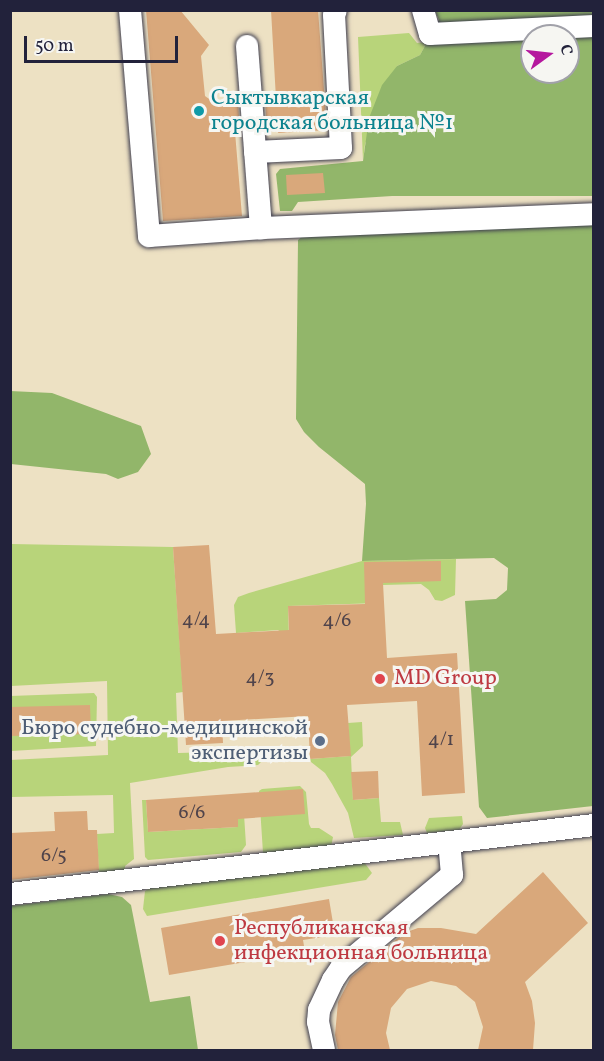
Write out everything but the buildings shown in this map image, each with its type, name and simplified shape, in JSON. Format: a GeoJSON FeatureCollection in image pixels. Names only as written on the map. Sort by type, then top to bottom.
{"type":"FeatureCollection","features":[{"type":"Feature","properties":{"kind":"lane"},"geometry":{"type":"LineString","coordinates":[[130,10],[149,236],[261,228],[594,214]]}},
{"type":"Feature","properties":{"kind":"lane"},"geometry":{"type":"LineString","coordinates":[[255,152],[341,148],[334,15],[336,10]]}},
{"type":"Feature","properties":{"kind":"lane"},"geometry":{"type":"LineString","coordinates":[[423,10],[430,34],[488,21],[594,26]]}},
{"type":"Feature","properties":{"kind":"lane"},"geometry":{"type":"LineString","coordinates":[[247,46],[261,228]]}},
{"type":"Feature","properties":{"kind":"lane"},"geometry":{"type":"LineString","coordinates":[[10,894],[594,825]]}},
{"type":"Feature","properties":{"kind":"lane"},"geometry":{"type":"LineString","coordinates":[[324,1050],[318,1022],[319,1010],[333,980],[341,968],[452,875],[449,843]]}},
{"type":"Feature","properties":{"kind":"green space"},"geometry":{"type":"Polygon","coordinates":[[[435,11],[593,11],[593,196],[392,196],[298,202],[292,211],[280,211],[276,174],[280,169],[363,161],[369,118],[382,85],[397,66],[420,55],[439,20],[435,11]]]}},
{"type":"Feature","properties":{"kind":"green space"},"geometry":{"type":"Polygon","coordinates":[[[409,33],[417,43],[427,42],[420,55],[397,66],[365,144],[363,161],[358,37],[409,33]]]}},
{"type":"Feature","properties":{"kind":"green space"},"geometry":{"type":"Polygon","coordinates":[[[593,224],[593,806],[487,818],[479,807],[465,601],[496,599],[507,590],[508,568],[494,558],[362,561],[365,484],[319,447],[304,432],[296,419],[298,240],[304,235],[593,224]]]}},
{"type":"Feature","properties":{"kind":"green space"},"geometry":{"type":"Polygon","coordinates":[[[10,391],[52,393],[141,426],[151,454],[138,472],[118,479],[106,474],[11,464],[10,391]]]}},
{"type":"Feature","properties":{"kind":"green space"},"geometry":{"type":"Polygon","coordinates":[[[11,544],[173,547],[183,692],[176,693],[178,753],[254,751],[263,760],[258,765],[228,767],[130,783],[134,859],[125,866],[125,873],[99,877],[97,834],[114,833],[113,795],[11,797],[10,760],[108,755],[107,681],[11,686],[11,544]]]}},
{"type":"Feature","properties":{"kind":"green space"},"geometry":{"type":"Polygon","coordinates":[[[456,559],[455,595],[442,601],[435,600],[429,590],[421,584],[383,585],[379,603],[288,606],[289,638],[278,630],[236,633],[234,605],[238,597],[249,593],[362,561],[456,559]]]}},
{"type":"Feature","properties":{"kind":"green space"},"geometry":{"type":"Polygon","coordinates":[[[94,693],[97,697],[96,746],[11,751],[10,696],[94,693]]]}},
{"type":"Feature","properties":{"kind":"green space"},"geometry":{"type":"Polygon","coordinates":[[[362,722],[363,746],[351,757],[353,800],[379,798],[381,822],[400,822],[403,835],[354,838],[348,813],[332,784],[325,773],[311,762],[310,759],[350,756],[348,723],[362,722]]]}},
{"type":"Feature","properties":{"kind":"green space"},"geometry":{"type":"Polygon","coordinates":[[[300,786],[306,792],[311,828],[319,828],[333,837],[331,847],[265,857],[259,791],[300,786]]]}},
{"type":"Feature","properties":{"kind":"green space"},"geometry":{"type":"Polygon","coordinates":[[[236,794],[243,799],[246,845],[241,852],[148,860],[145,857],[142,800],[146,800],[148,832],[238,827],[236,794]]]}},
{"type":"Feature","properties":{"kind":"green space"},"geometry":{"type":"Polygon","coordinates":[[[462,816],[463,824],[459,830],[427,833],[425,828],[429,818],[462,816]]]}},
{"type":"Feature","properties":{"kind":"green space"},"geometry":{"type":"Polygon","coordinates":[[[364,862],[372,873],[366,880],[147,916],[143,909],[145,891],[152,887],[364,862]]]}},
{"type":"Feature","properties":{"kind":"green space"},"geometry":{"type":"Polygon","coordinates":[[[108,894],[122,897],[131,905],[150,1002],[190,996],[198,1050],[11,1050],[11,906],[108,894]]]}},
{"type":"Feature","properties":{"kind":"place","name":"Сыктывкарская городская больница №1"},"geometry":{"type":"Point","coordinates":[199,111]}},
{"type":"Feature","properties":{"kind":"place","name":"MD Group"},"geometry":{"type":"Point","coordinates":[380,679]}},
{"type":"Feature","properties":{"kind":"place","name":"Бюро судебно-медицинской экспертизы"},"geometry":{"type":"Point","coordinates":[320,741]}},
{"type":"Feature","properties":{"kind":"place","name":"Республиканская инфекционная больница"},"geometry":{"type":"Point","coordinates":[220,941]}}]}
